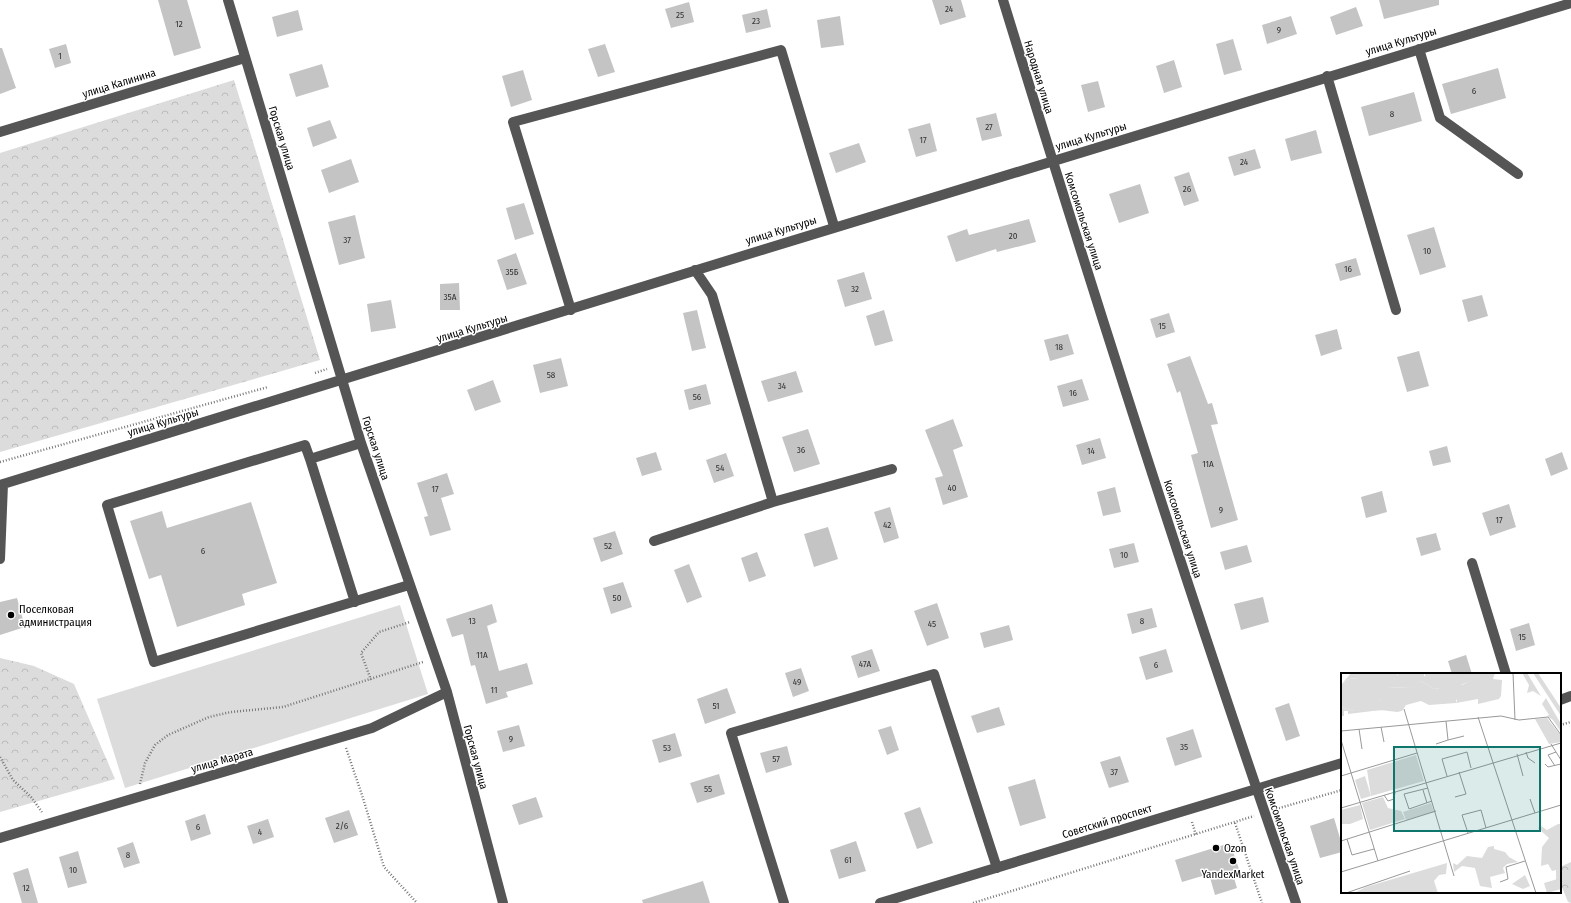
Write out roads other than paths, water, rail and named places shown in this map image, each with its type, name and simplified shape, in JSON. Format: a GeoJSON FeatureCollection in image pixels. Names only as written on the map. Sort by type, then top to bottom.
{"type":"FeatureCollection","features":[{"type":"Feature","properties":{"kind":"street","name":"Горская улица"},"geometry":{"type":"LineString","coordinates":[[228,0],[361,443],[447,692],[503,903]]}},
{"type":"Feature","properties":{"kind":"street","name":"Народная улица"},"geometry":{"type":"LineString","coordinates":[[1003,0],[1052,161]]}},
{"type":"Feature","properties":{"kind":"street","name":"улица Культуры"},"geometry":{"type":"LineString","coordinates":[[2,484],[572,310],[834,226],[1571,3]]}},
{"type":"Feature","properties":{"kind":"street"},"geometry":{"type":"LineString","coordinates":[[1419,49],[1440,118],[1518,174]]}},
{"type":"Feature","properties":{"kind":"street"},"geometry":{"type":"LineString","coordinates":[[572,310],[513,122],[781,50],[834,226]]}},
{"type":"Feature","properties":{"kind":"street","name":"улица Калинина"},"geometry":{"type":"LineString","coordinates":[[0,132],[245,58]]}},
{"type":"Feature","properties":{"kind":"street"},"geometry":{"type":"LineString","coordinates":[[1327,76],[1396,310]]}},
{"type":"Feature","properties":{"kind":"street","name":"Комсомольская улица"},"geometry":{"type":"LineString","coordinates":[[1052,161],[1206,643],[1296,903]]}},
{"type":"Feature","properties":{"kind":"street"},"geometry":{"type":"LineString","coordinates":[[695,270],[712,295],[773,502]]}},
{"type":"Feature","properties":{"kind":"street"},"geometry":{"type":"LineString","coordinates":[[310,459],[361,443]]}},
{"type":"Feature","properties":{"kind":"street"},"geometry":{"type":"LineString","coordinates":[[354,602],[305,445],[107,505],[154,662],[354,602],[409,585]]}},
{"type":"Feature","properties":{"kind":"street"},"geometry":{"type":"LineString","coordinates":[[654,541],[773,502],[892,469]]}},
{"type":"Feature","properties":{"kind":"street"},"geometry":{"type":"LineString","coordinates":[[0,559],[2,484]]}},
{"type":"Feature","properties":{"kind":"street"},"geometry":{"type":"LineString","coordinates":[[1472,563],[1506,673]]}},
{"type":"Feature","properties":{"kind":"street"},"geometry":{"type":"LineString","coordinates":[[784,903],[731,733],[934,674],[997,868]]}},
{"type":"Feature","properties":{"kind":"street","name":"улица Марата"},"geometry":{"type":"LineString","coordinates":[[0,838],[372,728],[447,692]]}},
{"type":"Feature","properties":{"kind":"street"},"geometry":{"type":"LineString","coordinates":[[1561,700],[1571,696]]}},
{"type":"Feature","properties":{"kind":"street","name":"Советский проспект"},"geometry":{"type":"LineString","coordinates":[[880,903],[1341,763]]}},
{"type":"Feature","properties":{"kind":"place","name":"Поселковая администрация"},"geometry":{"type":"Point","coordinates":[11,615]}},
{"type":"Feature","properties":{"kind":"place","name":"Ozon"},"geometry":{"type":"Point","coordinates":[1216,848]}},
{"type":"Feature","properties":{"kind":"place","name":"YandexMarket"},"geometry":{"type":"Point","coordinates":[1233,861]}}]}
